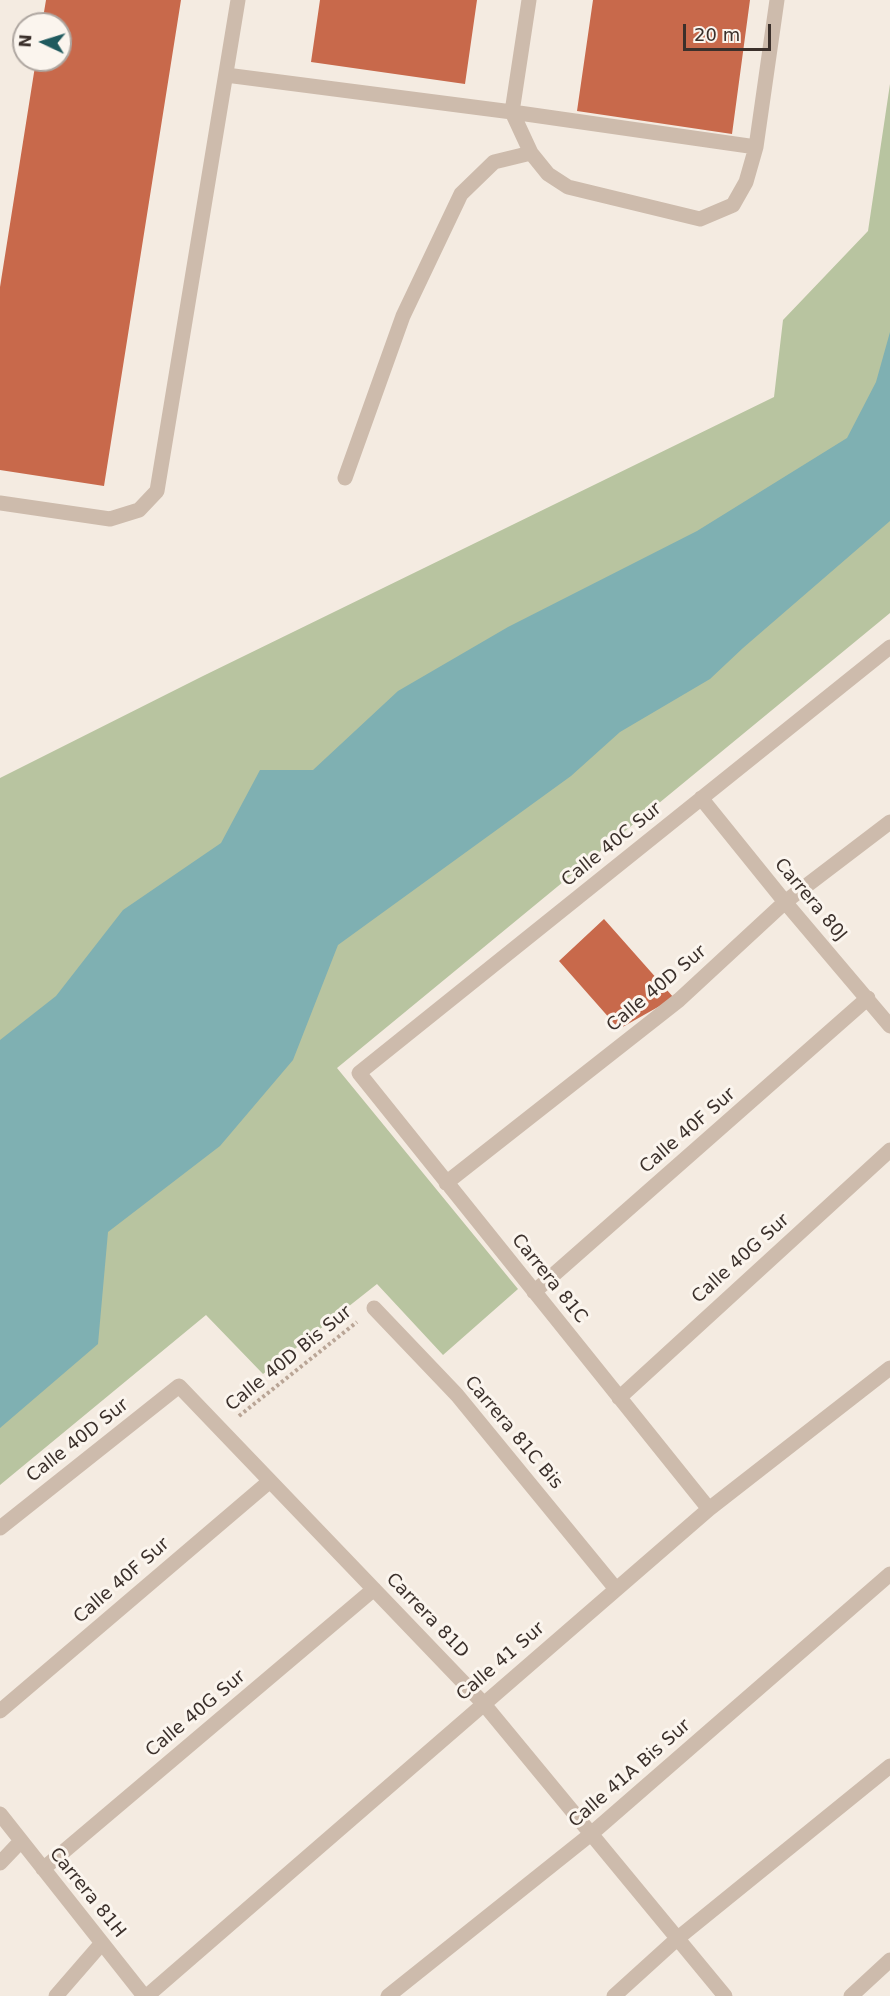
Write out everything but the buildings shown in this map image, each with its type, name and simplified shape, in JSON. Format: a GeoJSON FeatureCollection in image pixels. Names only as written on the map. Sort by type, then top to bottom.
{"type":"FeatureCollection","features":[{"type":"Feature","properties":{"kind":"street"},"geometry":{"type":"LineString","coordinates":[[0,503],[110,519],[139,510],[157,491],[238,0]]}},
{"type":"Feature","properties":{"kind":"street"},"geometry":{"type":"LineString","coordinates":[[529,0],[512,112],[531,153],[548,174],[568,187],[700,219],[732,205],[746,182],[756,147],[777,0]]}},
{"type":"Feature","properties":{"kind":"street"},"geometry":{"type":"LineString","coordinates":[[226,75],[512,112],[756,147]]}},
{"type":"Feature","properties":{"kind":"street"},"geometry":{"type":"LineString","coordinates":[[345,478],[403,316],[461,194],[494,162],[531,153]]}},
{"type":"Feature","properties":{"kind":"street","name":"Calle 40C Sur"},"geometry":{"type":"LineString","coordinates":[[359,1074],[890,647]]}},
{"type":"Feature","properties":{"kind":"street","name":"Carrera 80J"},"geometry":{"type":"LineString","coordinates":[[701,798],[890,1026]]}},
{"type":"Feature","properties":{"kind":"street","name":"Calle 40D Sur"},"geometry":{"type":"LineString","coordinates":[[446,1183],[679,1000],[785,902],[890,822]]}},
{"type":"Feature","properties":{"kind":"street","name":"Calle 40F Sur"},"geometry":{"type":"LineString","coordinates":[[534,1292],[868,998]]}},
{"type":"Feature","properties":{"kind":"street","name":"Carrera 81C"},"geometry":{"type":"LineString","coordinates":[[359,1074],[709,1509]]}},
{"type":"Feature","properties":{"kind":"street","name":"Calle 40G Sur"},"geometry":{"type":"LineString","coordinates":[[619,1398],[890,1150]]}},
{"type":"Feature","properties":{"kind":"street","name":"Carrera 81C Bis"},"geometry":{"type":"LineString","coordinates":[[374,1308],[457,1395],[616,1589]]}},
{"type":"Feature","properties":{"kind":"street","name":"Calle 41 Sur"},"geometry":{"type":"LineString","coordinates":[[146,1996],[709,1509],[890,1368]]}},
{"type":"Feature","properties":{"kind":"street","name":"Calle 40D Sur"},"geometry":{"type":"LineString","coordinates":[[0,1528],[179,1386]]}},
{"type":"Feature","properties":{"kind":"street","name":"Carrera 81D"},"geometry":{"type":"LineString","coordinates":[[179,1386],[483,1703],[725,1996]]}},
{"type":"Feature","properties":{"kind":"street","name":"Calle 40F Sur"},"geometry":{"type":"LineString","coordinates":[[0,1711],[270,1480]]}},
{"type":"Feature","properties":{"kind":"street","name":"Calle 41A Bis Sur"},"geometry":{"type":"LineString","coordinates":[[388,1996],[591,1834],[890,1574]]}},
{"type":"Feature","properties":{"kind":"street","name":"Calle 40G Sur"},"geometry":{"type":"LineString","coordinates":[[43,1869],[374,1589]]}},
{"type":"Feature","properties":{"kind":"street"},"geometry":{"type":"LineString","coordinates":[[614,1996],[678,1938],[890,1766]]}},
{"type":"Feature","properties":{"kind":"street","name":"Carrera 81H"},"geometry":{"type":"LineString","coordinates":[[0,1814],[146,1996]]}},
{"type":"Feature","properties":{"kind":"street"},"geometry":{"type":"LineString","coordinates":[[0,1863],[21,1841]]}},
{"type":"Feature","properties":{"kind":"street"},"geometry":{"type":"LineString","coordinates":[[56,1996],[102,1943]]}},
{"type":"Feature","properties":{"kind":"street"},"geometry":{"type":"LineString","coordinates":[[851,1996],[890,1960]]}},
{"type":"Feature","properties":{"kind":"path","name":"Calle 40D Bis Sur"},"geometry":{"type":"LineString","coordinates":[[222,1430],[374,1308]]}},
{"type":"Feature","properties":{"kind":"green space"},"geometry":{"type":"Polygon","coordinates":[[[890,84],[890,613],[337,1068],[518,1289],[443,1355],[377,1284],[263,1374],[206,1315],[0,1485],[0,778],[203,676],[774,397],[783,320],[868,231],[890,84]]]}},
{"type":"Feature","properties":{"kind":"water"},"geometry":{"type":"Polygon","coordinates":[[[890,332],[890,521],[710,679],[620,732],[571,776],[338,945],[293,1060],[220,1146],[108,1232],[98,1344],[0,1428],[0,1040],[56,996],[123,910],[221,843],[260,770],[313,770],[398,691],[508,627],[697,531],[847,438],[876,382],[890,332]]]}}]}
